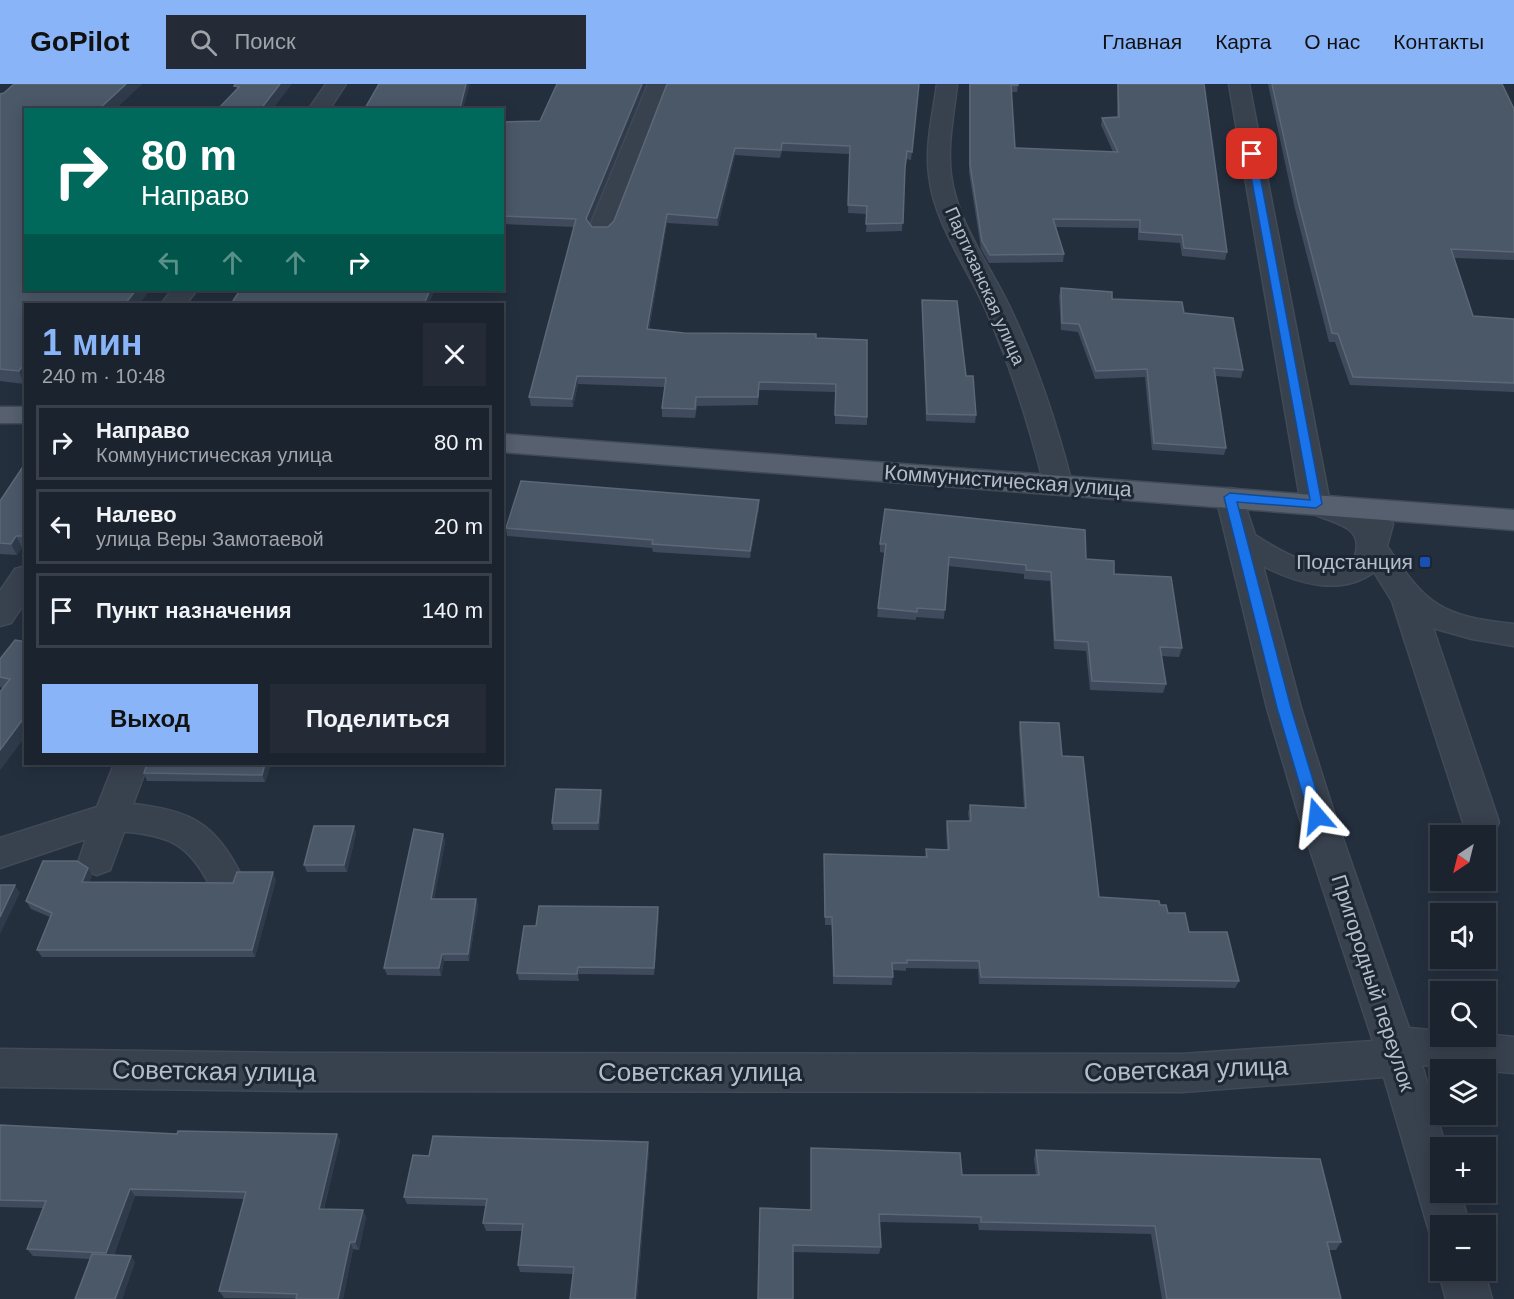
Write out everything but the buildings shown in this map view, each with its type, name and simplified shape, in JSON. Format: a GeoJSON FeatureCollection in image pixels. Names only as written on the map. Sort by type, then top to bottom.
{"type":"FeatureCollection","features":[{"type":"Feature","properties":{"kind":"main road"},"geometry":{"type":"LineString","coordinates":[[0,415],[24,415]]}},
{"type":"Feature","properties":{"kind":"main road","name":"Коммунистическая улица"},"geometry":{"type":"LineString","coordinates":[[504,443],[1514,520]]}},
{"type":"Feature","properties":{"kind":"street"},"geometry":{"type":"LineString","coordinates":[[319,108],[336,84]]}},
{"type":"Feature","properties":{"kind":"street"},"geometry":{"type":"LineString","coordinates":[[601,228],[658,84]]}},
{"type":"Feature","properties":{"kind":"street","name":"Партизанская улица"},"geometry":{"type":"LineString","coordinates":[[947,84],[939,142],[942,188],[1000,312],[1045,433],[1058,484]]}},
{"type":"Feature","properties":{"kind":"street"},"geometry":{"type":"LineString","coordinates":[[1239,84],[1316,504],[1356,521],[1368,533],[1372,545],[1407,598],[1481,822]]}},
{"type":"Feature","properties":{"kind":"street"},"geometry":{"type":"LineString","coordinates":[[174,303],[184,291]]}},
{"type":"Feature","properties":{"kind":"street","name":"Пригородный переулок"},"geometry":{"type":"LineString","coordinates":[[1230,497],[1284,708],[1317,816],[1397,1052],[1445,1215]]}},
{"type":"Feature","properties":{"kind":"street"},"geometry":{"type":"LineString","coordinates":[[1241,540],[1284,565],[1331,575],[1353,571],[1362,566],[1367,561],[1373,532],[1380,522],[1403,511]]}},
{"type":"Feature","properties":{"kind":"street"},"geometry":{"type":"LineString","coordinates":[[0,615],[24,579]]}},
{"type":"Feature","properties":{"kind":"street"},"geometry":{"type":"LineString","coordinates":[[1407,598],[1419,608],[1451,622],[1514,635]]}},
{"type":"Feature","properties":{"kind":"street"},"geometry":{"type":"LineString","coordinates":[[97,860],[131,765]]}},
{"type":"Feature","properties":{"kind":"street"},"geometry":{"type":"LineString","coordinates":[[0,853],[111,817],[155,819],[174,825],[195,837],[218,863],[222,873]]}},
{"type":"Feature","properties":{"kind":"street","name":"Советская улица"},"geometry":{"type":"LineString","coordinates":[[0,1068],[333,1072],[1182,1073],[1397,1052],[1514,1055]]}},
{"type":"Feature","properties":{"kind":"street"},"geometry":{"type":"LineString","coordinates":[[1464,1281],[1469,1299]]}},
{"type":"Feature","properties":{"kind":"place","name":"Подстанция"},"geometry":{"type":"Point","coordinates":[1425,562]}},
{"type":"Feature","properties":{"kind":"route"},"geometry":{"type":"LineString","coordinates":[[1252,154],[1316,504],[1230,497],[1284,708],[1317,816]]}}]}
